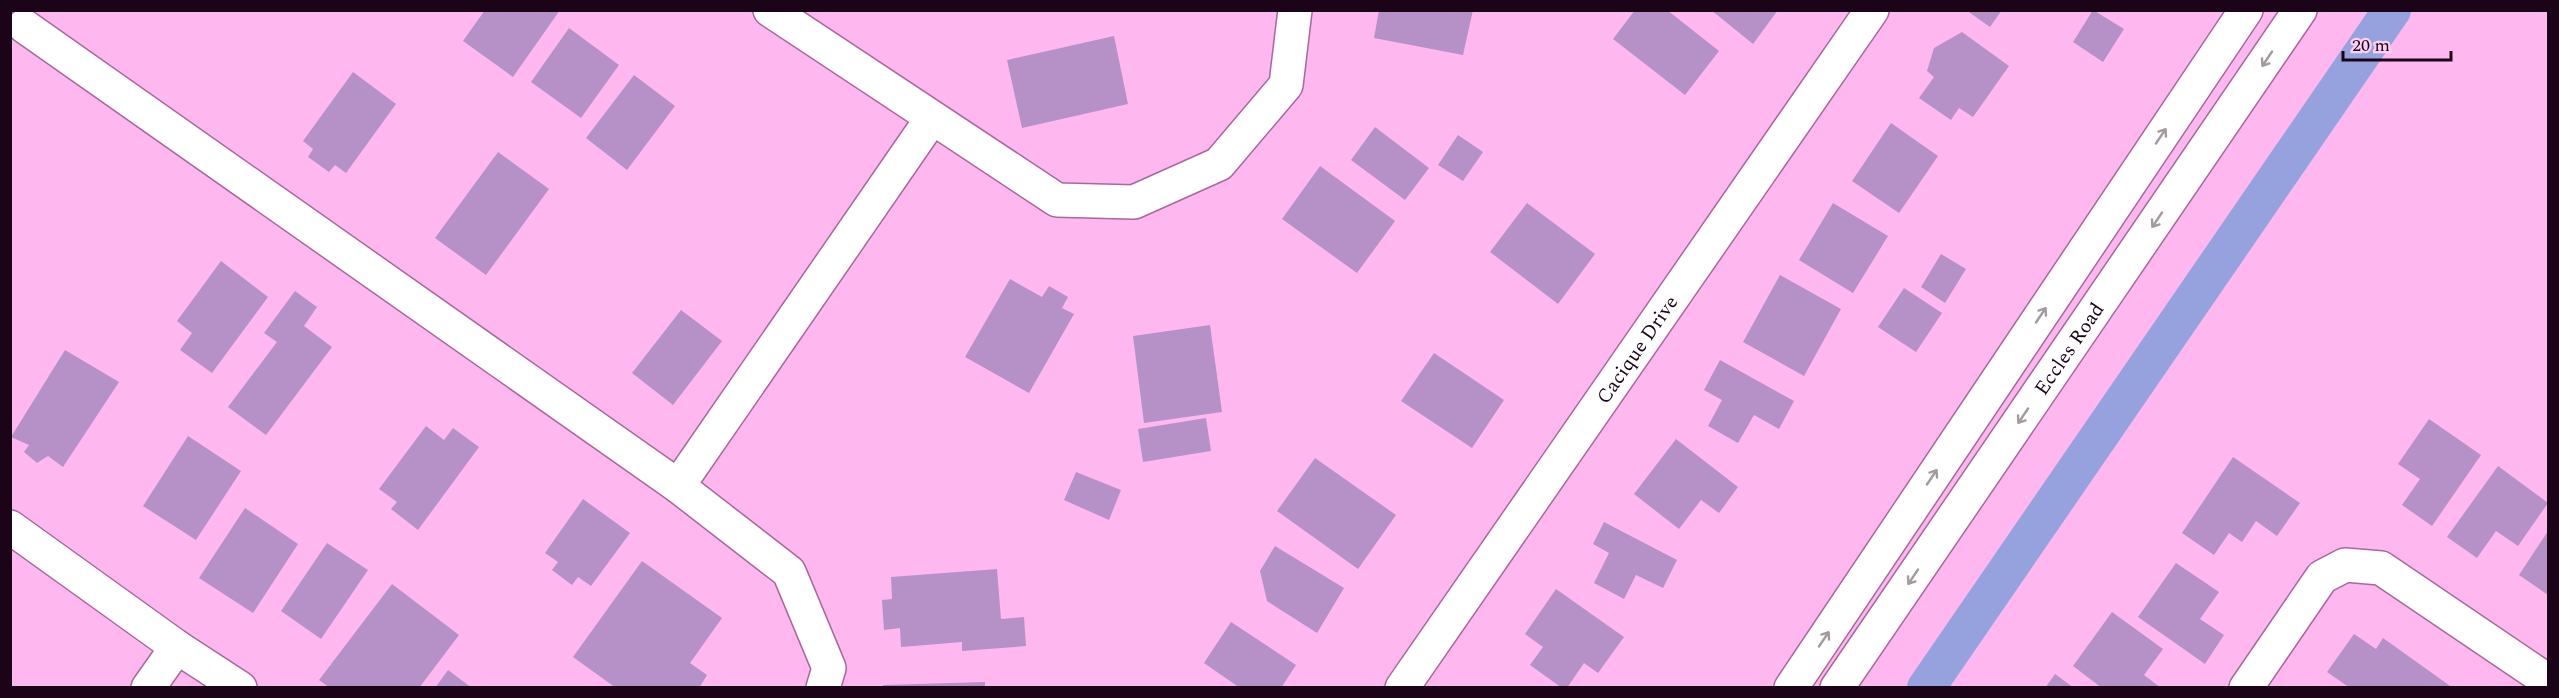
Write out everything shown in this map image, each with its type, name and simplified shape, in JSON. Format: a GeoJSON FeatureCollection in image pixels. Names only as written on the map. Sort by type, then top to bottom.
{"type":"FeatureCollection","features":[{"type":"Feature","properties":{"kind":"street"},"geometry":{"type":"LineString","coordinates":[[770,10],[1057,200],[1134,202],[1219,164],[1286,86],[1295,10]]}},
{"type":"Feature","properties":{"kind":"street","name":"Cacique Drive"},"geometry":{"type":"LineString","coordinates":[[1402,687],[1872,10]]}},
{"type":"Feature","properties":{"kind":"street"},"geometry":{"type":"LineString","coordinates":[[1791,687],[2246,10]]}},
{"type":"Feature","properties":{"kind":"street","name":"Eccles Road"},"geometry":{"type":"LineString","coordinates":[[1838,687],[2300,10]]}},
{"type":"Feature","properties":{"kind":"street"},"geometry":{"type":"LineString","coordinates":[[23,27],[678,486],[789,572],[829,668],[823,687]]}},
{"type":"Feature","properties":{"kind":"street"},"geometry":{"type":"LineString","coordinates":[[678,486],[932,118]]}},
{"type":"Feature","properties":{"kind":"street"},"geometry":{"type":"LineString","coordinates":[[10,527],[177,647],[240,687]]}},
{"type":"Feature","properties":{"kind":"street"},"geometry":{"type":"LineString","coordinates":[[2246,687],[2322,577],[2345,565],[2381,568],[2548,681]]}},
{"type":"Feature","properties":{"kind":"street"},"geometry":{"type":"LineString","coordinates":[[148,687],[177,647]]}},
{"type":"Feature","properties":{"kind":"building"},"geometry":{"type":"Polygon","coordinates":[[[485,10],[560,10],[513,77],[463,41],[485,10]]]}},
{"type":"Feature","properties":{"kind":"building"},"geometry":{"type":"Polygon","coordinates":[[[1379,10],[1473,10],[1463,55],[1374,38],[1379,10]]]}},
{"type":"Feature","properties":{"kind":"building"},"geometry":{"type":"Polygon","coordinates":[[[1635,10],[1667,10],[1719,51],[1685,95],[1613,39],[1635,10]]]}},
{"type":"Feature","properties":{"kind":"building"},"geometry":{"type":"Polygon","coordinates":[[[1711,10],[1778,10],[1753,44],[1711,10]]]}},
{"type":"Feature","properties":{"kind":"building"},"geometry":{"type":"Polygon","coordinates":[[[1966,10],[2002,10],[1990,27],[1966,10]]]}},
{"type":"Feature","properties":{"kind":"building"},"geometry":{"type":"Polygon","coordinates":[[[2093,10],[2124,29],[2103,62],[2073,42],[2093,10]]]}},
{"type":"Feature","properties":{"kind":"building"},"geometry":{"type":"Polygon","coordinates":[[[569,28],[619,65],[581,118],[531,82],[569,28]]]}},
{"type":"Feature","properties":{"kind":"building"},"geometry":{"type":"Polygon","coordinates":[[[1962,32],[2009,66],[1973,117],[1959,108],[1951,120],[1919,98],[1934,77],[1927,71],[1934,48],[1962,32]]]}},
{"type":"Feature","properties":{"kind":"building"},"geometry":{"type":"Polygon","coordinates":[[[1114,36],[1128,104],[1022,128],[1007,60],[1114,36]]]}},
{"type":"Feature","properties":{"kind":"building"},"geometry":{"type":"Polygon","coordinates":[[[353,72],[396,104],[346,173],[335,165],[329,172],[308,157],[313,149],[303,141],[353,72]]]}},
{"type":"Feature","properties":{"kind":"building"},"geometry":{"type":"Polygon","coordinates":[[[634,75],[675,106],[627,170],[586,138],[634,75]]]}},
{"type":"Feature","properties":{"kind":"building"},"geometry":{"type":"Polygon","coordinates":[[[1891,123],[1938,156],[1899,213],[1852,181],[1891,123]]]}},
{"type":"Feature","properties":{"kind":"building"},"geometry":{"type":"Polygon","coordinates":[[[1375,127],[1429,168],[1405,200],[1351,160],[1375,127]]]}},
{"type":"Feature","properties":{"kind":"building"},"geometry":{"type":"Polygon","coordinates":[[[1458,135],[1483,152],[1463,181],[1438,165],[1458,135]]]}},
{"type":"Feature","properties":{"kind":"building"},"geometry":{"type":"Polygon","coordinates":[[[498,152],[549,189],[486,275],[435,238],[498,152]]]}},
{"type":"Feature","properties":{"kind":"building"},"geometry":{"type":"Polygon","coordinates":[[[1320,166],[1395,221],[1357,273],[1282,219],[1320,166]]]}},
{"type":"Feature","properties":{"kind":"building"},"geometry":{"type":"Polygon","coordinates":[[[1527,203],[1595,254],[1558,304],[1490,252],[1527,203]]]}},
{"type":"Feature","properties":{"kind":"building"},"geometry":{"type":"Polygon","coordinates":[[[1833,203],[1888,236],[1853,293],[1799,260],[1833,203]]]}},
{"type":"Feature","properties":{"kind":"building"},"geometry":{"type":"Polygon","coordinates":[[[1941,254],[1966,269],[1945,303],[1921,287],[1941,254]]]}},
{"type":"Feature","properties":{"kind":"building"},"geometry":{"type":"Polygon","coordinates":[[[221,261],[268,297],[212,373],[180,350],[192,333],[177,321],[221,261]]]}},
{"type":"Feature","properties":{"kind":"building"},"geometry":{"type":"Polygon","coordinates":[[[1780,275],[1841,309],[1804,376],[1743,342],[1780,275]]]}},
{"type":"Feature","properties":{"kind":"building"},"geometry":{"type":"Polygon","coordinates":[[[1010,279],[1042,297],[1049,286],[1068,297],[1062,308],[1074,314],[1029,393],[965,357],[1010,279]]]}},
{"type":"Feature","properties":{"kind":"building"},"geometry":{"type":"Polygon","coordinates":[[[1904,288],[1942,313],[1916,352],[1878,327],[1904,288]]]}},
{"type":"Feature","properties":{"kind":"building"},"geometry":{"type":"Polygon","coordinates":[[[295,291],[317,307],[304,326],[332,347],[266,435],[228,407],[277,342],[264,333],[295,291]]]}},
{"type":"Feature","properties":{"kind":"building"},"geometry":{"type":"Polygon","coordinates":[[[681,310],[722,341],[673,405],[632,373],[681,310]]]}},
{"type":"Feature","properties":{"kind":"building"},"geometry":{"type":"Polygon","coordinates":[[[1210,325],[1222,412],[1144,423],[1133,336],[1210,325]]]}},
{"type":"Feature","properties":{"kind":"building"},"geometry":{"type":"Polygon","coordinates":[[[65,350],[119,382],[63,467],[48,456],[37,463],[24,452],[29,445],[11,437],[65,350]]]}},
{"type":"Feature","properties":{"kind":"building"},"geometry":{"type":"Polygon","coordinates":[[[1434,353],[1504,400],[1472,448],[1401,401],[1434,353]]]}},
{"type":"Feature","properties":{"kind":"building"},"geometry":{"type":"Polygon","coordinates":[[[1720,360],[1794,401],[1779,429],[1754,415],[1738,443],[1708,426],[1722,400],[1704,390],[1720,360]]]}},
{"type":"Feature","properties":{"kind":"building"},"geometry":{"type":"Polygon","coordinates":[[[1206,418],[1211,451],[1143,462],[1138,429],[1206,418]]]}},
{"type":"Feature","properties":{"kind":"building"},"geometry":{"type":"Polygon","coordinates":[[[2429,419],[2481,455],[2432,526],[2402,505],[2420,479],[2398,464],[2429,419]]]}},
{"type":"Feature","properties":{"kind":"building"},"geometry":{"type":"Polygon","coordinates":[[[426,426],[444,440],[453,428],[479,447],[418,530],[391,509],[397,502],[379,489],[426,426]]]}},
{"type":"Feature","properties":{"kind":"building"},"geometry":{"type":"Polygon","coordinates":[[[188,436],[241,471],[196,540],[143,506],[188,436]]]}},
{"type":"Feature","properties":{"kind":"building"},"geometry":{"type":"Polygon","coordinates":[[[1676,439],[1738,487],[1719,513],[1701,500],[1679,529],[1634,494],[1676,439]]]}},
{"type":"Feature","properties":{"kind":"building"},"geometry":{"type":"Polygon","coordinates":[[[2233,457],[2300,503],[2277,536],[2256,521],[2242,542],[2229,533],[2214,555],[2182,533],[2233,457]]]}},
{"type":"Feature","properties":{"kind":"building"},"geometry":{"type":"Polygon","coordinates":[[[1315,458],[1396,515],[1358,569],[1277,511],[1315,458]]]}},
{"type":"Feature","properties":{"kind":"building"},"geometry":{"type":"Polygon","coordinates":[[[2498,466],[2548,503],[2518,546],[2496,531],[2477,558],[2447,537],[2498,466]]]}},
{"type":"Feature","properties":{"kind":"building"},"geometry":{"type":"Polygon","coordinates":[[[1076,472],[1121,490],[1109,520],[1064,500],[1076,472]]]}},
{"type":"Feature","properties":{"kind":"building"},"geometry":{"type":"Polygon","coordinates":[[[583,499],[630,533],[591,586],[578,577],[572,585],[552,570],[558,562],[545,553],[583,499]]]}},
{"type":"Feature","properties":{"kind":"building"},"geometry":{"type":"Polygon","coordinates":[[[245,508],[298,544],[253,613],[199,578],[245,508]]]}},
{"type":"Feature","properties":{"kind":"building"},"geometry":{"type":"Polygon","coordinates":[[[1604,522],[1677,560],[1663,588],[1636,575],[1624,599],[1594,583],[1609,553],[1593,544],[1604,522]]]}},
{"type":"Feature","properties":{"kind":"building"},"geometry":{"type":"Polygon","coordinates":[[[2548,531],[2548,595],[2519,575],[2548,531]]]}},
{"type":"Feature","properties":{"kind":"building"},"geometry":{"type":"Polygon","coordinates":[[[327,543],[368,570],[321,639],[281,611],[327,543]]]}},
{"type":"Feature","properties":{"kind":"building"},"geometry":{"type":"Polygon","coordinates":[[[1275,546],[1344,588],[1317,633],[1267,601],[1260,571],[1275,546]]]}},
{"type":"Feature","properties":{"kind":"building"},"geometry":{"type":"Polygon","coordinates":[[[642,561],[722,618],[690,663],[707,675],[699,688],[616,688],[573,657],[642,561]]]}},
{"type":"Feature","properties":{"kind":"building"},"geometry":{"type":"Polygon","coordinates":[[[2176,563],[2219,592],[2200,619],[2224,635],[2205,664],[2138,617],[2176,563]]]}},
{"type":"Feature","properties":{"kind":"building"},"geometry":{"type":"Polygon","coordinates":[[[997,569],[1001,619],[1024,617],[1026,646],[962,651],[962,642],[901,647],[900,628],[884,630],[882,600],[892,599],[891,577],[997,569]]]}},
{"type":"Feature","properties":{"kind":"building"},"geometry":{"type":"Polygon","coordinates":[[[392,584],[459,635],[419,688],[330,688],[319,680],[392,584]]]}},
{"type":"Feature","properties":{"kind":"building"},"geometry":{"type":"Polygon","coordinates":[[[1556,589],[1624,637],[1598,673],[1584,663],[1567,688],[1562,688],[1530,665],[1543,647],[1525,634],[1556,589]]]}},
{"type":"Feature","properties":{"kind":"building"},"geometry":{"type":"Polygon","coordinates":[[[2112,612],[2163,649],[2144,675],[2161,688],[2102,688],[2073,666],[2112,612]]]}},
{"type":"Feature","properties":{"kind":"building"},"geometry":{"type":"Polygon","coordinates":[[[1231,622],[1296,665],[1281,688],[1240,688],[1204,663],[1231,622]]]}},
{"type":"Feature","properties":{"kind":"building"},"geometry":{"type":"Polygon","coordinates":[[[2354,634],[2376,649],[2383,638],[2453,688],[2350,688],[2327,672],[2354,634]]]}},
{"type":"Feature","properties":{"kind":"building"},"geometry":{"type":"Polygon","coordinates":[[[448,670],[472,688],[435,688],[448,670]]]}},
{"type":"Feature","properties":{"kind":"building"},"geometry":{"type":"Polygon","coordinates":[[[2055,674],[2074,688],[2045,688],[2055,674]]]}},
{"type":"Feature","properties":{"kind":"building"},"geometry":{"type":"Polygon","coordinates":[[[985,682],[985,688],[883,688],[883,685],[985,682]]]}},
{"type":"Feature","properties":{"kind":"waterway"},"geometry":{"type":"LineString","coordinates":[[1926,688],[2392,10]]}}]}
